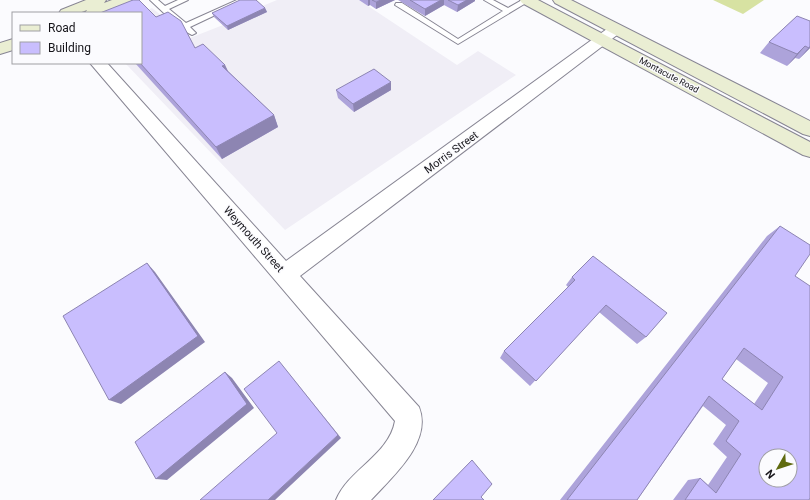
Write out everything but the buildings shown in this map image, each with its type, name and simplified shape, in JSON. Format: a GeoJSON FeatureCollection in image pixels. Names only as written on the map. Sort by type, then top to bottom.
{"type":"FeatureCollection","features":[{"type":"Feature","properties":{"kind":"main road"},"geometry":{"type":"LineString","coordinates":[[69,12],[99,0]]}},
{"type":"Feature","properties":{"kind":"main road"},"geometry":{"type":"LineString","coordinates":[[95,12],[125,0]]}},
{"type":"Feature","properties":{"kind":"main road","name":"Montacute Road"},"geometry":{"type":"LineString","coordinates":[[527,0],[609,34],[810,129]]}},
{"type":"Feature","properties":{"kind":"main road","name":"Montacute Road"},"geometry":{"type":"LineString","coordinates":[[560,0],[609,34],[810,150]]}},
{"type":"Feature","properties":{"kind":"main road"},"geometry":{"type":"LineString","coordinates":[[0,39],[12,34]]}},
{"type":"Feature","properties":{"kind":"main road"},"geometry":{"type":"LineString","coordinates":[[0,50],[12,44]]}},
{"type":"Feature","properties":{"kind":"street","name":"Morris Street"},"geometry":{"type":"LineString","coordinates":[[285,274],[609,34]]}},
{"type":"Feature","properties":{"kind":"street","name":"Weymouth Street"},"geometry":{"type":"LineString","coordinates":[[99,64],[410,417],[406,435],[397,451],[354,499]]}},
{"type":"Feature","properties":{"kind":"lane"},"geometry":{"type":"LineString","coordinates":[[154,0],[192,33]]}},
{"type":"Feature","properties":{"kind":"lane"},"geometry":{"type":"LineString","coordinates":[[164,9],[184,0]]}},
{"type":"Feature","properties":{"kind":"lane"},"geometry":{"type":"LineString","coordinates":[[184,27],[244,0]]}},
{"type":"Feature","properties":{"kind":"lane"},"geometry":{"type":"LineString","coordinates":[[488,0],[508,11]]}},
{"type":"Feature","properties":{"kind":"lane"},"geometry":{"type":"LineString","coordinates":[[399,5],[458,42],[527,0]]}},
{"type":"Feature","properties":{"kind":"shaded area"},"geometry":{"type":"Polygon","coordinates":[[[250,0],[260,7],[277,0],[359,0],[457,65],[478,51],[516,75],[285,230],[126,64],[142,64],[142,13],[152,8],[190,38],[223,25],[213,16],[250,0]]]}},
{"type":"Feature","properties":{"kind":"green space"},"geometry":{"type":"Polygon","coordinates":[[[713,0],[764,0],[743,14],[713,0]]]}}]}
